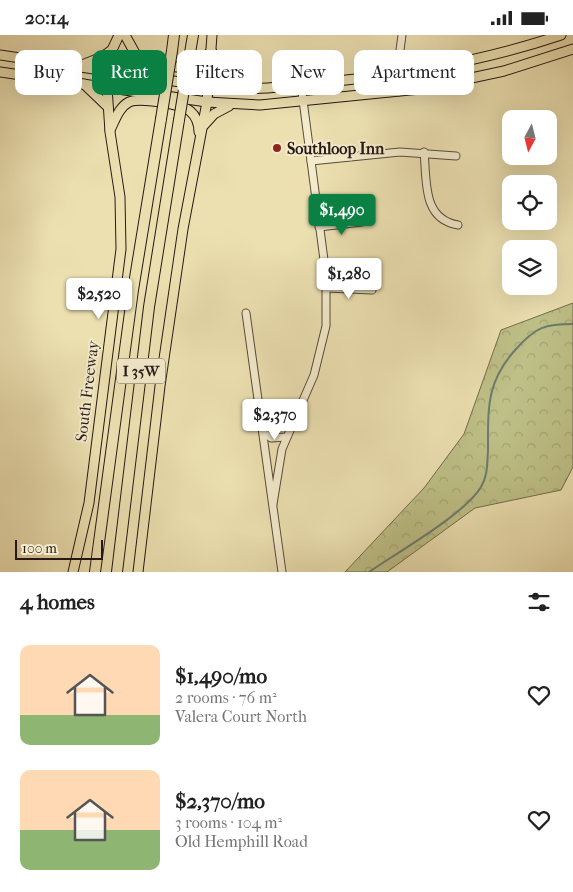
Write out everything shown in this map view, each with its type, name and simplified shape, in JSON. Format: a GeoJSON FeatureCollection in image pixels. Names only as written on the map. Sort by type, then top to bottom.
{"type":"FeatureCollection","features":[{"type":"Feature","properties":{"kind":"highway","name":"South Freeway"},"geometry":{"type":"LineString","coordinates":[[95,572],[132,289],[174,35]]}},
{"type":"Feature","properties":{"kind":"highway","name":"I 35W"},"geometry":{"type":"LineString","coordinates":[[117,572],[150,298],[193,35]]}},
{"type":"Feature","properties":{"kind":"main road","name":"South Freeway"},"geometry":{"type":"LineString","coordinates":[[112,50],[119,35]]}},
{"type":"Feature","properties":{"kind":"main road"},"geometry":{"type":"LineString","coordinates":[[125,35],[133,51],[144,61],[194,69],[205,61],[210,47]]}},
{"type":"Feature","properties":{"kind":"main road"},"geometry":{"type":"LineString","coordinates":[[210,50],[212,35]]}},
{"type":"Feature","properties":{"kind":"main road"},"geometry":{"type":"LineString","coordinates":[[474,61],[521,49],[561,35]]}},
{"type":"Feature","properties":{"kind":"main road"},"geometry":{"type":"LineString","coordinates":[[474,78],[504,71],[573,49]]}},
{"type":"Feature","properties":{"kind":"main road"},"geometry":{"type":"LineString","coordinates":[[15,57],[1,55],[0,71],[92,84]]}},
{"type":"Feature","properties":{"kind":"main road"},"geometry":{"type":"LineString","coordinates":[[83,83],[108,107]]}},
{"type":"Feature","properties":{"kind":"main road","name":"South Freeway"},"geometry":{"type":"LineString","coordinates":[[73,572],[89,503],[121,249],[120,197],[110,131],[107,95]]}},
{"type":"Feature","properties":{"kind":"main road"},"geometry":{"type":"LineString","coordinates":[[160,95],[232,105],[303,102],[370,95]]}},
{"type":"Feature","properties":{"kind":"main road"},"geometry":{"type":"LineString","coordinates":[[138,572],[162,377],[192,172],[203,127],[207,95]]}},
{"type":"Feature","properties":{"kind":"main road"},"geometry":{"type":"LineString","coordinates":[[110,131],[125,104],[144,99],[187,109],[192,113],[198,125],[199,142]]}},
{"type":"Feature","properties":{"kind":"main road"},"geometry":{"type":"LineString","coordinates":[[203,127],[214,114],[232,105]]}},
{"type":"Feature","properties":{"kind":"street"},"geometry":{"type":"LineString","coordinates":[[400,50],[402,35]]}},
{"type":"Feature","properties":{"kind":"street"},"geometry":{"type":"LineString","coordinates":[[273,504],[277,469],[286,437],[314,375],[322,351],[326,326],[327,288],[302,95]]}},
{"type":"Feature","properties":{"kind":"street"},"geometry":{"type":"LineString","coordinates":[[311,161],[400,152],[424,152],[456,156]]}},
{"type":"Feature","properties":{"kind":"street"},"geometry":{"type":"LineString","coordinates":[[424,152],[432,210],[443,220],[458,225]]}},
{"type":"Feature","properties":{"kind":"street"},"geometry":{"type":"LineString","coordinates":[[319,227],[362,222]]}},
{"type":"Feature","properties":{"kind":"street"},"geometry":{"type":"LineString","coordinates":[[327,288],[372,290]]}},
{"type":"Feature","properties":{"kind":"street"},"geometry":{"type":"LineString","coordinates":[[246,313],[282,572]]}},
{"type":"Feature","properties":{"kind":"street"},"geometry":{"type":"LineString","coordinates":[[263,432],[271,438],[286,437]]}},
{"type":"Feature","properties":{"kind":"green space"},"geometry":{"type":"Polygon","coordinates":[[[573,303],[573,467],[561,490],[475,508],[387,572],[345,572],[424,488],[464,434],[501,330],[573,303]]]}},
{"type":"Feature","properties":{"kind":"waterway"},"geometry":{"type":"LineString","coordinates":[[369,572],[446,520],[473,498],[481,487],[486,474],[489,408],[494,384],[499,372],[517,348],[536,331],[548,326],[573,324]]}},
{"type":"Feature","properties":{"kind":"place","name":"Southloop Inn"},"geometry":{"type":"Point","coordinates":[277,148]}}]}
